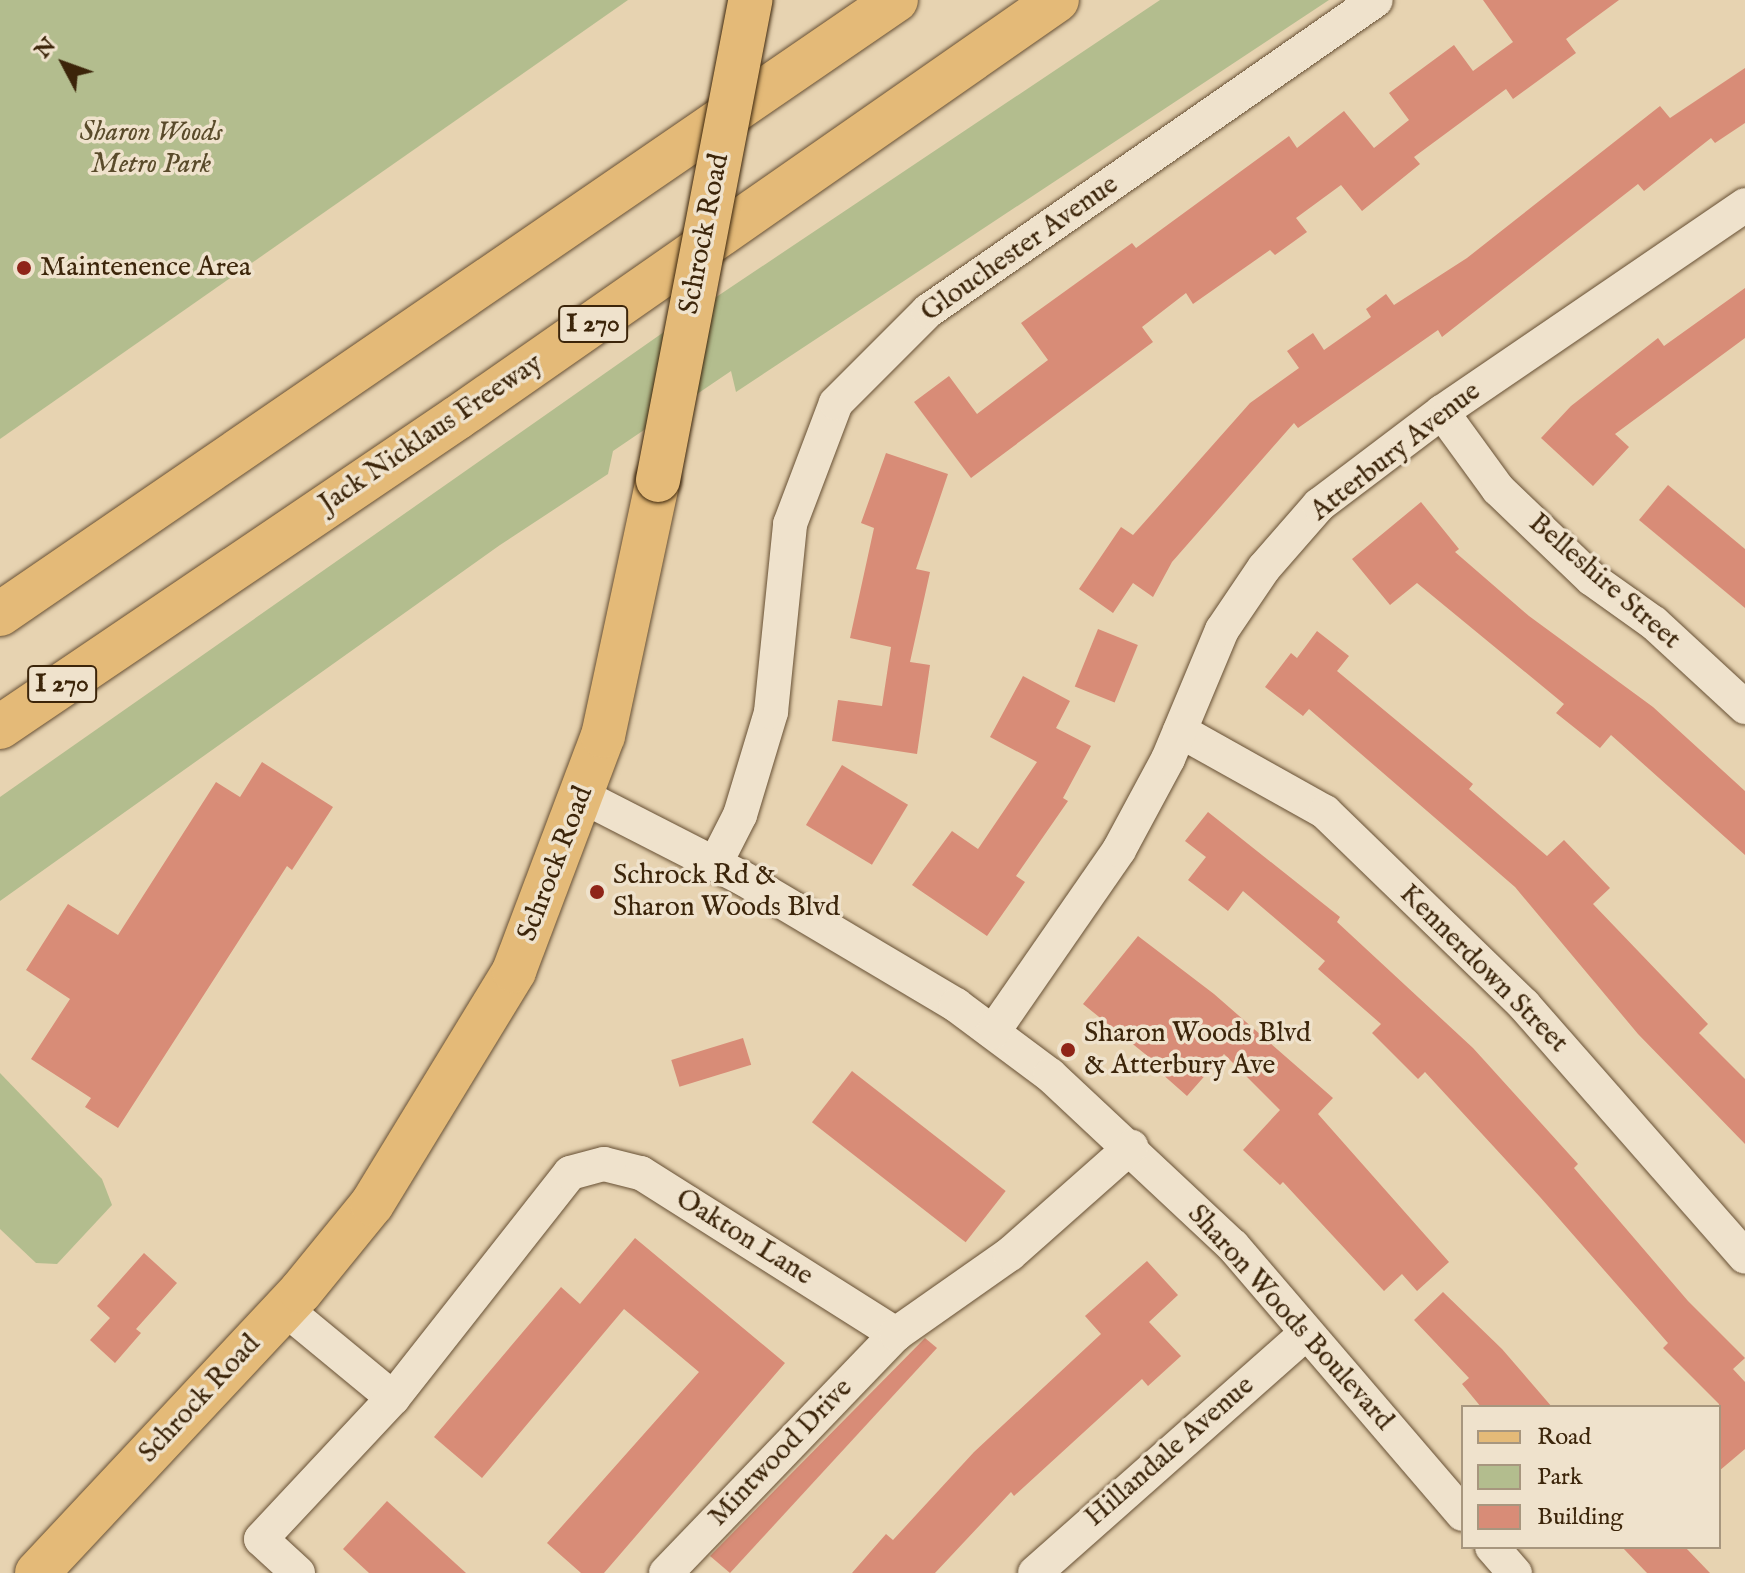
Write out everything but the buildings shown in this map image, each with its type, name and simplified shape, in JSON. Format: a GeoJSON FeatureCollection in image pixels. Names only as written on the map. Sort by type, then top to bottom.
{"type":"FeatureCollection","features":[{"type":"Feature","properties":{"kind":"main road","name":"Schrock Road"},"geometry":{"type":"LineString","coordinates":[[37,1573],[285,1309],[372,1204],[514,971],[584,797],[624,649],[750,0]]}},
{"type":"Feature","properties":{"kind":"main road"},"geometry":{"type":"LineString","coordinates":[[0,614],[896,0]]}},
{"type":"Feature","properties":{"kind":"main road","name":"Jack Nicklaus Freeway"},"geometry":{"type":"LineString","coordinates":[[0,727],[457,418],[1057,0]]}},
{"type":"Feature","properties":{"kind":"street","name":"Glouchester Avenue"},"geometry":{"type":"LineString","coordinates":[[715,864],[740,815],[771,712],[790,524],[836,403],[928,311],[1376,0]]}},
{"type":"Feature","properties":{"kind":"street","name":"Atterbury Avenue"},"geometry":{"type":"LineString","coordinates":[[993,1032],[1119,850],[1180,731],[1222,630],[1264,568],[1319,505],[1442,412],[1745,205]]}},
{"type":"Feature","properties":{"kind":"street","name":"Belleshire Street"},"geometry":{"type":"LineString","coordinates":[[1442,412],[1498,489],[1592,579],[1654,623],[1745,707]]}},
{"type":"Feature","properties":{"kind":"street","name":"Kennerdown Street"},"geometry":{"type":"LineString","coordinates":[[1180,731],[1325,812],[1524,1005],[1745,1257]]}},
{"type":"Feature","properties":{"kind":"street","name":"Sharon Woods Boulevard"},"geometry":{"type":"LineString","coordinates":[[584,797],[715,864],[956,1005],[993,1032],[1131,1147],[1233,1246],[1461,1512]]}},
{"type":"Feature","properties":{"kind":"street"},"geometry":{"type":"LineString","coordinates":[[896,1334],[1010,1254],[1131,1147]]}},
{"type":"Feature","properties":{"kind":"street","name":"Oakton Lane"},"geometry":{"type":"LineString","coordinates":[[298,1573],[261,1539],[393,1398],[570,1173],[604,1164],[641,1173],[896,1334]]}},
{"type":"Feature","properties":{"kind":"street"},"geometry":{"type":"LineString","coordinates":[[285,1309],[393,1398]]}},
{"type":"Feature","properties":{"kind":"street","name":"Hillandale Avenue"},"geometry":{"type":"LineString","coordinates":[[1035,1573],[1306,1333]]}},
{"type":"Feature","properties":{"kind":"street","name":"Mintwood Drive"},"geometry":{"type":"LineString","coordinates":[[666,1573],[896,1334]]}},
{"type":"Feature","properties":{"kind":"street"},"geometry":{"type":"LineString","coordinates":[[1494,1549],[1515,1573]]}},
{"type":"Feature","properties":{"kind":"green space","name":"Sharon Woods Metro Park"},"geometry":{"type":"Polygon","coordinates":[[[0,0],[628,0],[0,439],[0,0]]]}},
{"type":"Feature","properties":{"kind":"green space"},"geometry":{"type":"Polygon","coordinates":[[[1160,0],[1329,0],[736,392],[731,371],[613,451],[608,474],[500,545],[0,901],[0,797],[661,334],[1160,0]]]}},
{"type":"Feature","properties":{"kind":"green space"},"geometry":{"type":"Polygon","coordinates":[[[0,1073],[102,1179],[112,1205],[57,1264],[36,1263],[0,1229],[0,1073]]]}},
{"type":"Feature","properties":{"kind":"place","name":"Maintenence Area"},"geometry":{"type":"Point","coordinates":[24,268]}},
{"type":"Feature","properties":{"kind":"place","name":"Schrock Rd & Sharon Woods Blvd"},"geometry":{"type":"Point","coordinates":[597,892]}},
{"type":"Feature","properties":{"kind":"place","name":"Sharon Woods Blvd & Atterbury Ave"},"geometry":{"type":"Point","coordinates":[1068,1050]}}]}
